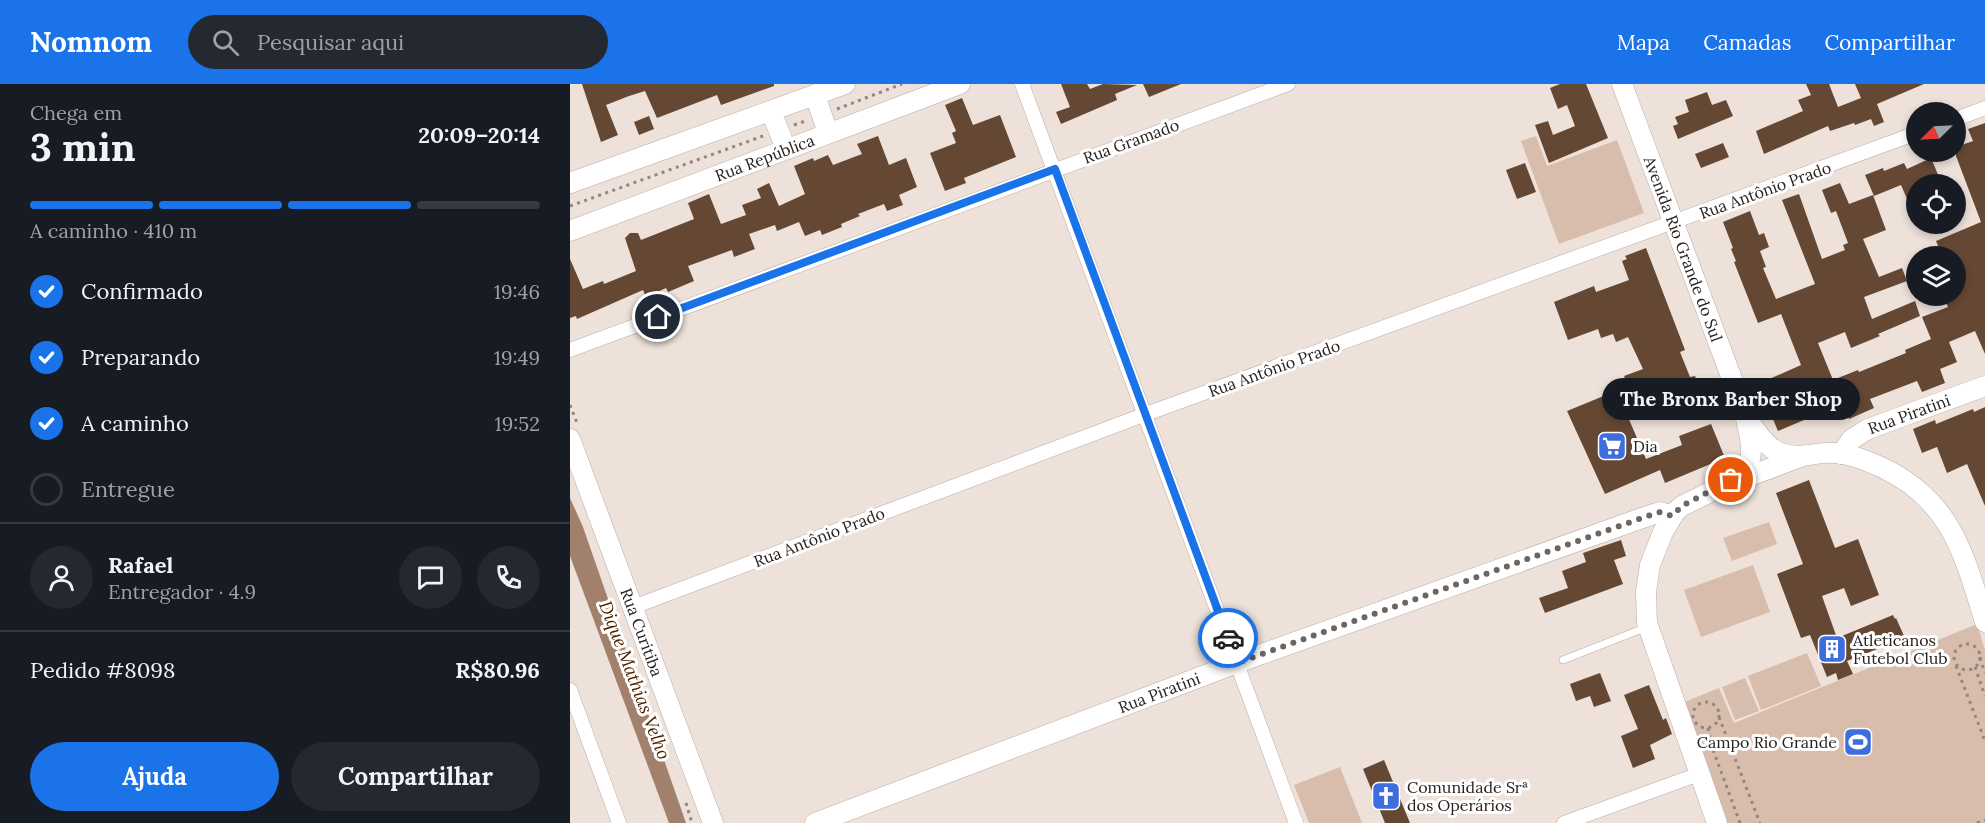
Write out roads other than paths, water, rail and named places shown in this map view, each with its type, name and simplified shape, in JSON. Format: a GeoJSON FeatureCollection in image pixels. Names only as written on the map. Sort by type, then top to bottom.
{"type":"FeatureCollection","features":[{"type":"Feature","properties":{"kind":"street"},"geometry":{"type":"LineString","coordinates":[[570,183],[845,84]]}},
{"type":"Feature","properties":{"kind":"street","name":"Rua República"},"geometry":{"type":"LineString","coordinates":[[570,231],[824,124],[960,84]]}},
{"type":"Feature","properties":{"kind":"street"},"geometry":{"type":"LineString","coordinates":[[1022,84],[1296,823]]}},
{"type":"Feature","properties":{"kind":"street","name":"Rua Gramado"},"geometry":{"type":"LineString","coordinates":[[570,350],[1288,84]]}},
{"type":"Feature","properties":{"kind":"street","name":"Avenida Rio Grande do Sul"},"geometry":{"type":"LineString","coordinates":[[1623,84],[1745,414],[1751,447],[1749,464],[1743,472],[1718,488]]}},
{"type":"Feature","properties":{"kind":"street"},"geometry":{"type":"LineString","coordinates":[[815,95],[824,124]]}},
{"type":"Feature","properties":{"kind":"street"},"geometry":{"type":"LineString","coordinates":[[1966,115],[1985,108]]}},
{"type":"Feature","properties":{"kind":"street"},"geometry":{"type":"LineString","coordinates":[[771,111],[782,140]]}},
{"type":"Feature","properties":{"kind":"street","name":"Rua Antônio Prado"},"geometry":{"type":"LineString","coordinates":[[633,607],[1146,414],[1906,137]]}},
{"type":"Feature","properties":{"kind":"street","name":"Rua Piratini"},"geometry":{"type":"LineString","coordinates":[[1841,454],[1852,439],[1868,429],[1985,386]]}},
{"type":"Feature","properties":{"kind":"street","name":"Avenida Rio Grande do Sul"},"geometry":{"type":"LineString","coordinates":[[1745,414],[1759,436],[1778,453],[1788,456],[1841,454],[1866,461],[1890,472],[1920,492],[1939,511],[1951,529],[1968,570],[1985,622]]}},
{"type":"Feature","properties":{"kind":"street","name":"Rua Curitiba"},"geometry":{"type":"LineString","coordinates":[[570,439],[713,823]]}},
{"type":"Feature","properties":{"kind":"street","name":"Avenida Rio Grande do Sul"},"geometry":{"type":"LineString","coordinates":[[1717,823],[1648,626],[1646,592],[1649,572],[1659,542],[1672,516],[1682,506],[1718,488],[1803,456]]}},
{"type":"Feature","properties":{"kind":"street","name":"Rua Piratini"},"geometry":{"type":"LineString","coordinates":[[816,823],[1237,663],[1642,518],[1660,512],[1672,516]]}},
{"type":"Feature","properties":{"kind":"street"},"geometry":{"type":"LineString","coordinates":[[570,690],[619,823]]}},
{"type":"Feature","properties":{"kind":"street"},"geometry":{"type":"LineString","coordinates":[[1564,823],[1699,774]]}},
{"type":"Feature","properties":{"kind":"lane"},"geometry":{"type":"LineString","coordinates":[[1563,660],[1648,626]]}},
{"type":"Feature","properties":{"kind":"water","name":"Dique Mathias Velho"},"geometry":{"type":"Polygon","coordinates":[[[570,498],[583,527],[686,823],[669,823],[570,556],[570,498]]]}},
{"type":"Feature","properties":{"kind":"place","name":"Dia"},"geometry":{"type":"Point","coordinates":[1612,446]}},
{"type":"Feature","properties":{"kind":"place","name":"The Bronx Barber Shop"},"geometry":{"type":"Point","coordinates":[1731,480]}},
{"type":"Feature","properties":{"kind":"place","name":"Atleticanos Futebol Club"},"geometry":{"type":"Point","coordinates":[1832,649]}},
{"type":"Feature","properties":{"kind":"place","name":"Campo Rio Grande"},"geometry":{"type":"Point","coordinates":[1858,742]}},
{"type":"Feature","properties":{"kind":"place","name":"Comunidade Srª dos Operários"},"geometry":{"type":"Point","coordinates":[1386,796]}}]}
